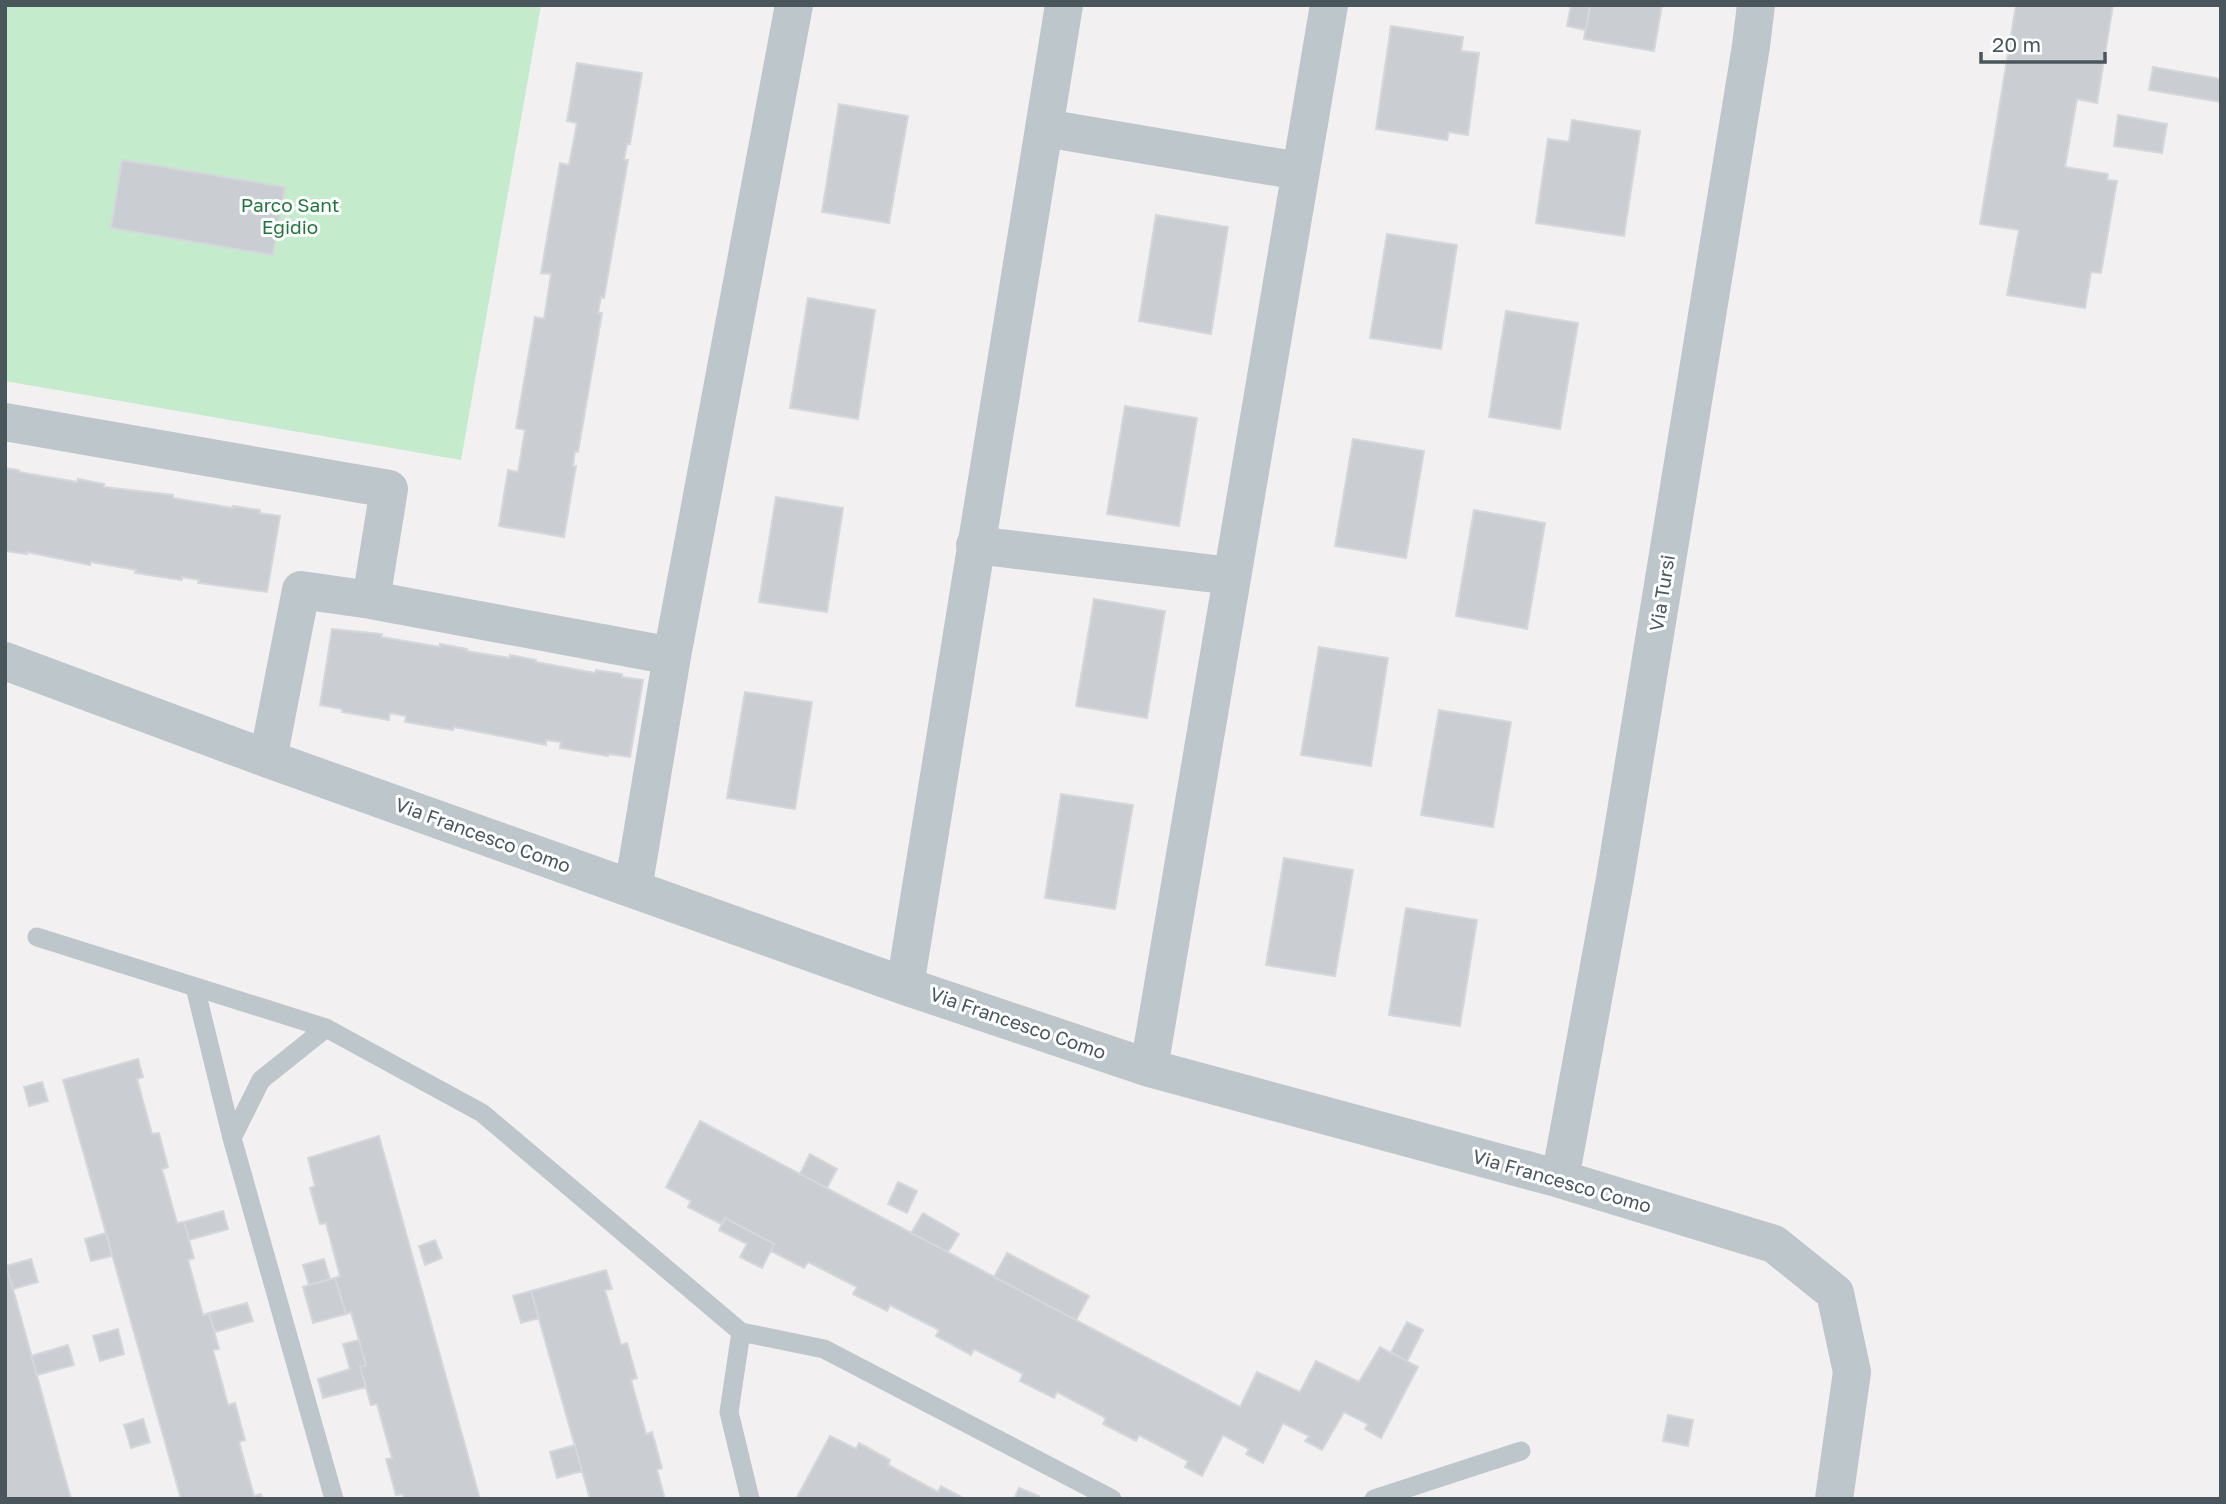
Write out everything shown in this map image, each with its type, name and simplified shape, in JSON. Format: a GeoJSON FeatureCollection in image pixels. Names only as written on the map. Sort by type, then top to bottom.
{"type":"FeatureCollection","features":[{"type":"Feature","properties":{"kind":"street"},"geometry":{"type":"LineString","coordinates":[[633,889],[672,656],[793,5]]}},
{"type":"Feature","properties":{"kind":"street"},"geometry":{"type":"LineString","coordinates":[[905,986],[1064,5]]}},
{"type":"Feature","properties":{"kind":"street"},"geometry":{"type":"LineString","coordinates":[[1149,1068],[1329,5]]}},
{"type":"Feature","properties":{"kind":"street","name":"Via Tursi"},"geometry":{"type":"LineString","coordinates":[[1560,1179],[1615,879],[1756,5]]}},
{"type":"Feature","properties":{"kind":"street"},"geometry":{"type":"LineString","coordinates":[[1045,128],[1299,172]]}},
{"type":"Feature","properties":{"kind":"street"},"geometry":{"type":"LineString","coordinates":[[5,422],[389,489],[371,600]]}},
{"type":"Feature","properties":{"kind":"street"},"geometry":{"type":"LineString","coordinates":[[975,545],[1231,576]]}},
{"type":"Feature","properties":{"kind":"street"},"geometry":{"type":"LineString","coordinates":[[268,759],[301,590],[371,600],[672,656]]}},
{"type":"Feature","properties":{"kind":"street","name":"Via Francesco Como"},"geometry":{"type":"LineString","coordinates":[[5,660],[268,759],[905,986],[1149,1068],[1560,1179],[1774,1244],[1835,1293],[1852,1371],[1834,1499]]}},
{"type":"Feature","properties":{"kind":"lane"},"geometry":{"type":"LineString","coordinates":[[37,937],[326,1028],[482,1113],[741,1332],[824,1349],[1112,1499]]}},
{"type":"Feature","properties":{"kind":"lane"},"geometry":{"type":"LineString","coordinates":[[195,987],[232,1138],[334,1499]]}},
{"type":"Feature","properties":{"kind":"lane"},"geometry":{"type":"LineString","coordinates":[[232,1138],[261,1080],[326,1028]]}},
{"type":"Feature","properties":{"kind":"lane"},"geometry":{"type":"LineString","coordinates":[[741,1332],[729,1412],[750,1499]]}},
{"type":"Feature","properties":{"kind":"lane"},"geometry":{"type":"LineString","coordinates":[[1374,1499],[1521,1451]]}},
{"type":"Feature","properties":{"kind":"green space","name":"Parco Sant Egidio"},"geometry":{"type":"Polygon","coordinates":[[[5,5],[541,5],[461,460],[5,381],[5,5]]]}},
{"type":"Feature","properties":{"kind":"building"},"geometry":{"type":"Polygon","coordinates":[[[1571,5],[1590,5],[1586,30],[1567,26],[1571,5]]]}},
{"type":"Feature","properties":{"kind":"building"},"geometry":{"type":"Polygon","coordinates":[[[1590,5],[1662,5],[1654,51],[1584,39],[1590,5]]]}},
{"type":"Feature","properties":{"kind":"building"},"geometry":{"type":"Polygon","coordinates":[[[2016,5],[2113,5],[2097,103],[2077,99],[2065,167],[2108,174],[2107,180],[2117,181],[2101,273],[2091,272],[2085,308],[2007,295],[2019,230],[1980,224],[2016,5]]]}},
{"type":"Feature","properties":{"kind":"building"},"geometry":{"type":"Polygon","coordinates":[[[1391,26],[1463,37],[1461,51],[1479,53],[1468,135],[1449,132],[1447,140],[1376,129],[1391,26]]]}},
{"type":"Feature","properties":{"kind":"building"},"geometry":{"type":"Polygon","coordinates":[[[577,63],[642,73],[630,144],[627,144],[624,160],[628,160],[604,298],[601,297],[598,313],[602,313],[578,452],[575,451],[573,466],[576,466],[564,537],[499,526],[508,470],[518,472],[525,430],[516,428],[535,317],[544,319],[551,274],[541,273],[560,163],[569,165],[577,123],[567,121],[577,63]]]}},
{"type":"Feature","properties":{"kind":"building"},"geometry":{"type":"Polygon","coordinates":[[[2153,67],[2221,79],[2221,102],[2149,90],[2153,67]]]}},
{"type":"Feature","properties":{"kind":"building"},"geometry":{"type":"Polygon","coordinates":[[[839,104],[908,116],[889,223],[822,212],[839,104]]]}},
{"type":"Feature","properties":{"kind":"building"},"geometry":{"type":"Polygon","coordinates":[[[2118,115],[2167,124],[2162,153],[2114,146],[2118,115]]]}},
{"type":"Feature","properties":{"kind":"building"},"geometry":{"type":"Polygon","coordinates":[[[1572,120],[1640,131],[1624,236],[1536,223],[1548,139],[1569,142],[1572,120]]]}},
{"type":"Feature","properties":{"kind":"building"},"geometry":{"type":"Polygon","coordinates":[[[122,160],[285,187],[273,255],[111,228],[122,160]]]}},
{"type":"Feature","properties":{"kind":"building"},"geometry":{"type":"Polygon","coordinates":[[[1156,215],[1228,227],[1211,334],[1139,321],[1156,215]]]}},
{"type":"Feature","properties":{"kind":"building"},"geometry":{"type":"Polygon","coordinates":[[[1387,234],[1457,245],[1441,349],[1370,338],[1387,234]]]}},
{"type":"Feature","properties":{"kind":"building"},"geometry":{"type":"Polygon","coordinates":[[[808,298],[875,310],[858,419],[790,408],[808,298]]]}},
{"type":"Feature","properties":{"kind":"building"},"geometry":{"type":"Polygon","coordinates":[[[1506,311],[1578,323],[1560,429],[1489,417],[1506,311]]]}},
{"type":"Feature","properties":{"kind":"building"},"geometry":{"type":"Polygon","coordinates":[[[1125,406],[1197,418],[1179,526],[1107,514],[1125,406]]]}},
{"type":"Feature","properties":{"kind":"building"},"geometry":{"type":"Polygon","coordinates":[[[1353,439],[1424,451],[1406,558],[1335,546],[1353,439]]]}},
{"type":"Feature","properties":{"kind":"building"},"geometry":{"type":"Polygon","coordinates":[[[5,468],[77,482],[78,479],[104,484],[104,487],[173,495],[173,498],[260,510],[259,513],[280,516],[267,592],[198,583],[199,580],[182,577],[182,580],[135,573],[136,570],[91,562],[90,565],[27,552],[5,551],[5,468]]]}},
{"type":"Feature","properties":{"kind":"building"},"geometry":{"type":"Polygon","coordinates":[[[776,497],[843,508],[827,612],[759,602],[776,497]]]}},
{"type":"Feature","properties":{"kind":"building"},"geometry":{"type":"Polygon","coordinates":[[[1474,510],[1545,523],[1527,629],[1456,616],[1474,510]]]}},
{"type":"Feature","properties":{"kind":"building"},"geometry":{"type":"Polygon","coordinates":[[[1094,599],[1165,611],[1147,718],[1076,706],[1094,599]]]}},
{"type":"Feature","properties":{"kind":"building"},"geometry":{"type":"Polygon","coordinates":[[[332,629],[382,634],[381,637],[440,647],[440,644],[510,658],[510,655],[643,680],[630,757],[560,748],[561,742],[546,740],[546,745],[454,727],[453,730],[405,722],[406,716],[390,713],[389,720],[342,712],[342,709],[320,705],[332,629]]]}},
{"type":"Feature","properties":{"kind":"building"},"geometry":{"type":"Polygon","coordinates":[[[1319,647],[1388,658],[1371,766],[1301,755],[1319,647]]]}},
{"type":"Feature","properties":{"kind":"building"},"geometry":{"type":"Polygon","coordinates":[[[745,692],[812,702],[795,809],[727,798],[745,692]]]}},
{"type":"Feature","properties":{"kind":"building"},"geometry":{"type":"Polygon","coordinates":[[[1439,710],[1511,722],[1493,827],[1421,815],[1439,710]]]}},
{"type":"Feature","properties":{"kind":"building"},"geometry":{"type":"Polygon","coordinates":[[[1061,794],[1133,805],[1115,909],[1045,898],[1061,794]]]}},
{"type":"Feature","properties":{"kind":"building"},"geometry":{"type":"Polygon","coordinates":[[[1284,858],[1353,870],[1335,976],[1266,965],[1284,858]]]}},
{"type":"Feature","properties":{"kind":"building"},"geometry":{"type":"Polygon","coordinates":[[[1406,908],[1477,920],[1460,1026],[1389,1015],[1406,908]]]}},
{"type":"Feature","properties":{"kind":"building"},"geometry":{"type":"Polygon","coordinates":[[[138,1059],[143,1077],[137,1079],[152,1134],[159,1133],[168,1167],[162,1169],[177,1223],[184,1222],[194,1258],[188,1260],[203,1315],[209,1313],[219,1349],[213,1350],[228,1405],[235,1403],[245,1440],[239,1442],[254,1496],[261,1494],[262,1499],[181,1499],[106,1233],[63,1080],[138,1059]]]}},
{"type":"Feature","properties":{"kind":"building"},"geometry":{"type":"Polygon","coordinates":[[[42,1082],[48,1101],[29,1106],[24,1087],[42,1082]]]}},
{"type":"Feature","properties":{"kind":"building"},"geometry":{"type":"Polygon","coordinates":[[[700,1121],[1240,1407],[1257,1372],[1300,1392],[1316,1361],[1359,1382],[1380,1347],[1418,1367],[1381,1438],[1365,1429],[1368,1424],[1344,1412],[1322,1450],[1305,1441],[1309,1436],[1283,1423],[1263,1463],[1246,1454],[1249,1449],[1223,1435],[1202,1476],[1185,1467],[1188,1461],[1139,1435],[1136,1441],[1103,1424],[1106,1418],[1057,1392],[1054,1398],[1020,1381],[1023,1374],[974,1349],[971,1355],[936,1336],[939,1330],[890,1305],[887,1311],[853,1294],[857,1287],[808,1262],[804,1268],[771,1251],[774,1244],[725,1218],[721,1224],[688,1207],[691,1201],[666,1187],[700,1121]]]}},
{"type":"Feature","properties":{"kind":"building"},"geometry":{"type":"Polygon","coordinates":[[[379,1136],[480,1499],[404,1499],[402,1494],[396,1495],[386,1459],[392,1458],[377,1404],[371,1405],[360,1367],[366,1365],[351,1312],[346,1314],[335,1278],[340,1276],[326,1223],[320,1224],[310,1188],[315,1186],[308,1158],[379,1136]]]}},
{"type":"Feature","properties":{"kind":"building"},"geometry":{"type":"Polygon","coordinates":[[[810,1154],[837,1169],[827,1188],[800,1174],[810,1154]]]}},
{"type":"Feature","properties":{"kind":"building"},"geometry":{"type":"Polygon","coordinates":[[[898,1182],[917,1191],[907,1213],[888,1204],[898,1182]]]}},
{"type":"Feature","properties":{"kind":"building"},"geometry":{"type":"Polygon","coordinates":[[[223,1211],[228,1229],[189,1240],[184,1222],[223,1211]]]}},
{"type":"Feature","properties":{"kind":"building"},"geometry":{"type":"Polygon","coordinates":[[[923,1213],[959,1234],[948,1252],[911,1233],[923,1213]]]}},
{"type":"Feature","properties":{"kind":"building"},"geometry":{"type":"Polygon","coordinates":[[[725,1218],[774,1244],[762,1268],[740,1257],[747,1244],[719,1230],[725,1218]]]}},
{"type":"Feature","properties":{"kind":"building"},"geometry":{"type":"Polygon","coordinates":[[[106,1233],[112,1256],[91,1261],[85,1239],[106,1233]]]}},
{"type":"Feature","properties":{"kind":"building"},"geometry":{"type":"Polygon","coordinates":[[[435,1240],[442,1258],[425,1265],[419,1246],[435,1240]]]}},
{"type":"Feature","properties":{"kind":"building"},"geometry":{"type":"Polygon","coordinates":[[[1007,1253],[1089,1296],[1076,1320],[994,1277],[1007,1253]]]}},
{"type":"Feature","properties":{"kind":"building"},"geometry":{"type":"Polygon","coordinates":[[[31,1259],[38,1282],[13,1289],[6,1266],[31,1259]]]}},
{"type":"Feature","properties":{"kind":"building"},"geometry":{"type":"Polygon","coordinates":[[[324,1259],[330,1279],[309,1285],[303,1265],[324,1259]]]}},
{"type":"Feature","properties":{"kind":"building"},"geometry":{"type":"Polygon","coordinates":[[[5,1263],[13,1289],[71,1499],[5,1499],[5,1263]]]}},
{"type":"Feature","properties":{"kind":"building"},"geometry":{"type":"Polygon","coordinates":[[[606,1270],[612,1289],[605,1290],[621,1345],[627,1343],[637,1378],[631,1380],[646,1434],[652,1432],[662,1468],[657,1470],[665,1499],[590,1499],[531,1291],[606,1270]]]}},
{"type":"Feature","properties":{"kind":"building"},"geometry":{"type":"Polygon","coordinates":[[[335,1278],[346,1314],[313,1323],[303,1287],[335,1278]]]}},
{"type":"Feature","properties":{"kind":"building"},"geometry":{"type":"Polygon","coordinates":[[[531,1291],[539,1318],[521,1323],[513,1296],[531,1291]]]}},
{"type":"Feature","properties":{"kind":"building"},"geometry":{"type":"Polygon","coordinates":[[[247,1303],[253,1321],[215,1332],[209,1313],[247,1303]]]}},
{"type":"Feature","properties":{"kind":"building"},"geometry":{"type":"Polygon","coordinates":[[[1407,1322],[1423,1330],[1407,1361],[1391,1352],[1407,1322]]]}},
{"type":"Feature","properties":{"kind":"building"},"geometry":{"type":"Polygon","coordinates":[[[118,1329],[124,1354],[100,1361],[93,1336],[118,1329]]]}},
{"type":"Feature","properties":{"kind":"building"},"geometry":{"type":"Polygon","coordinates":[[[359,1340],[366,1365],[360,1367],[366,1387],[323,1398],[318,1379],[350,1369],[343,1344],[359,1340]]]}},
{"type":"Feature","properties":{"kind":"building"},"geometry":{"type":"Polygon","coordinates":[[[68,1345],[74,1365],[37,1375],[31,1356],[68,1345]]]}},
{"type":"Feature","properties":{"kind":"building"},"geometry":{"type":"Polygon","coordinates":[[[1668,1415],[1693,1420],[1688,1446],[1663,1441],[1668,1415]]]}},
{"type":"Feature","properties":{"kind":"building"},"geometry":{"type":"Polygon","coordinates":[[[143,1419],[150,1442],[131,1448],[124,1425],[143,1419]]]}},
{"type":"Feature","properties":{"kind":"building"},"geometry":{"type":"Polygon","coordinates":[[[830,1436],[856,1449],[859,1443],[890,1460],[888,1465],[938,1492],[941,1486],[965,1499],[796,1499],[830,1436]]]}},
{"type":"Feature","properties":{"kind":"building"},"geometry":{"type":"Polygon","coordinates":[[[575,1445],[582,1471],[557,1478],[550,1452],[575,1445]]]}},
{"type":"Feature","properties":{"kind":"building"},"geometry":{"type":"Polygon","coordinates":[[[1019,1488],[1039,1496],[1038,1499],[1014,1499],[1019,1488]]]}}]}
